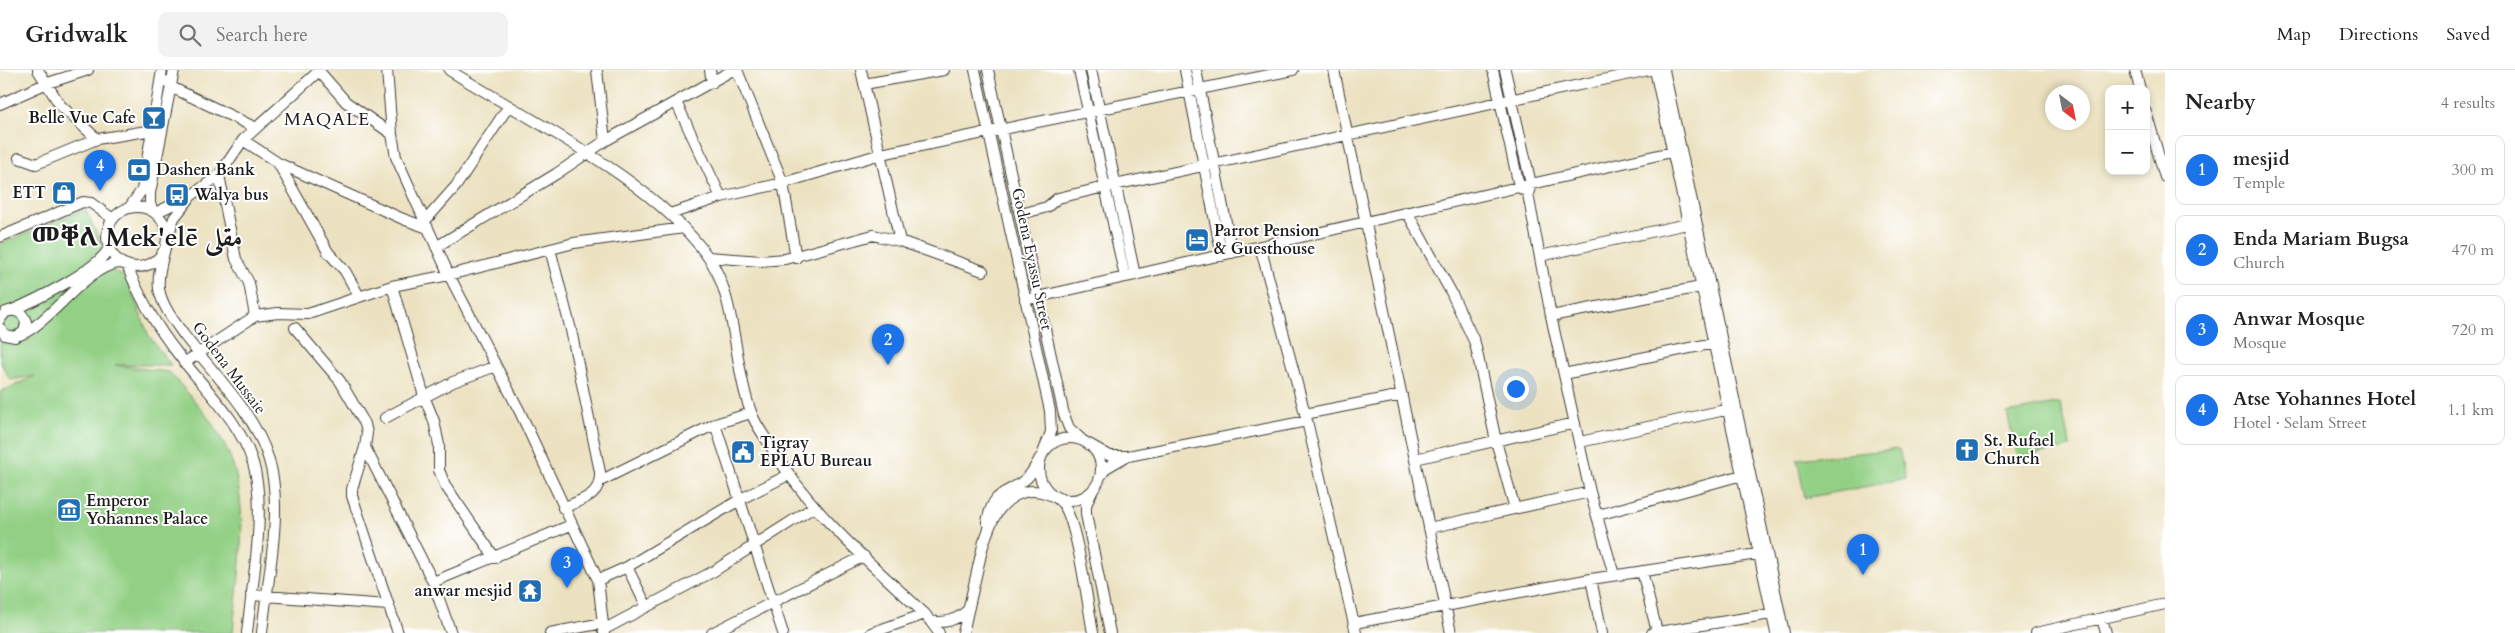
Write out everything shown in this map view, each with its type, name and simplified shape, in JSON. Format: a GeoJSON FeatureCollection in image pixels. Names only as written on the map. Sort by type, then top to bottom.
{"type":"FeatureCollection","features":[{"type":"Feature","properties":{"kind":"street"},"geometry":{"type":"LineString","coordinates":[[38,70],[45,84],[60,105],[97,139]]}},
{"type":"Feature","properties":{"kind":"street"},"geometry":{"type":"LineString","coordinates":[[0,104],[45,84],[88,70]]}},
{"type":"Feature","properties":{"kind":"street"},"geometry":{"type":"LineString","coordinates":[[163,70],[165,88]]}},
{"type":"Feature","properties":{"kind":"street"},"geometry":{"type":"LineString","coordinates":[[124,264],[109,248],[107,236],[113,219],[129,208],[142,190],[165,88],[174,70]]}},
{"type":"Feature","properties":{"kind":"street"},"geometry":{"type":"LineString","coordinates":[[387,70],[392,134],[396,157],[449,275],[496,366],[598,580],[603,629]]}},
{"type":"Feature","properties":{"kind":"street"},"geometry":{"type":"LineString","coordinates":[[449,70],[586,153],[670,214],[684,228],[708,257],[725,291],[740,376],[752,413],[788,475],[814,507],[927,618],[939,633]]}},
{"type":"Feature","properties":{"kind":"street"},"geometry":{"type":"LineString","coordinates":[[597,70],[605,142]]}},
{"type":"Feature","properties":{"kind":"street"},"geometry":{"type":"LineString","coordinates":[[710,70],[712,83]]}},
{"type":"Feature","properties":{"kind":"street"},"geometry":{"type":"LineString","coordinates":[[436,246],[556,174],[586,153],[733,70]]}},
{"type":"Feature","properties":{"kind":"street"},"geometry":{"type":"LineString","coordinates":[[737,70],[782,183],[796,258]]}},
{"type":"Feature","properties":{"kind":"street"},"geometry":{"type":"LineString","coordinates":[[861,70],[900,241]]}},
{"type":"Feature","properties":{"kind":"street"},"geometry":{"type":"LineString","coordinates":[[864,84],[944,70]]}},
{"type":"Feature","properties":{"kind":"street","name":"Godena Eyassu Street"},"geometry":{"type":"LineString","coordinates":[[975,70],[1051,418],[1050,437],[1042,456]]}},
{"type":"Feature","properties":{"kind":"street","name":"Godena Eyassu Street"},"geometry":{"type":"LineString","coordinates":[[988,70],[1066,423],[1086,442]]}},
{"type":"Feature","properties":{"kind":"street"},"geometry":{"type":"LineString","coordinates":[[1079,70],[1105,187],[1130,276]]}},
{"type":"Feature","properties":{"kind":"street"},"geometry":{"type":"LineString","coordinates":[[1091,70],[1116,185],[1130,276]]}},
{"type":"Feature","properties":{"kind":"street"},"geometry":{"type":"LineString","coordinates":[[1185,70],[1195,91],[1215,164],[1227,255]]}},
{"type":"Feature","properties":{"kind":"street"},"geometry":{"type":"LineString","coordinates":[[1196,70],[1195,91],[1204,166],[1227,255]]}},
{"type":"Feature","properties":{"kind":"street"},"geometry":{"type":"LineString","coordinates":[[670,214],[721,197],[782,183],[881,154],[989,134],[1293,70]]}},
{"type":"Feature","properties":{"kind":"street"},"geometry":{"type":"LineString","coordinates":[[1334,70],[1451,633]]}},
{"type":"Feature","properties":{"kind":"street"},"geometry":{"type":"LineString","coordinates":[[1493,70],[1520,186]]}},
{"type":"Feature","properties":{"kind":"street"},"geometry":{"type":"LineString","coordinates":[[1505,70],[1529,189],[1550,316],[1590,492],[1614,575]]}},
{"type":"Feature","properties":{"kind":"street"},"geometry":{"type":"LineString","coordinates":[[1021,214],[1047,207],[1058,198],[1105,187],[1649,70]]}},
{"type":"Feature","properties":{"kind":"street"},"geometry":{"type":"LineString","coordinates":[[1654,70],[1677,151],[1776,614],[1784,633]]}},
{"type":"Feature","properties":{"kind":"street"},"geometry":{"type":"LineString","coordinates":[[1664,70],[1687,224],[1706,286],[1714,343],[1733,408],[1742,475],[1763,553]]}},
{"type":"Feature","properties":{"kind":"street"},"geometry":{"type":"LineString","coordinates":[[2135,70],[2139,85]]}},
{"type":"Feature","properties":{"kind":"street"},"geometry":{"type":"LineString","coordinates":[[129,208],[141,207],[154,212],[191,196],[219,175],[243,140],[319,71],[346,102],[392,134]]}},
{"type":"Feature","properties":{"kind":"street"},"geometry":{"type":"LineString","coordinates":[[165,88],[256,128]]}},
{"type":"Feature","properties":{"kind":"street"},"geometry":{"type":"LineString","coordinates":[[676,102],[721,197]]}},
{"type":"Feature","properties":{"kind":"street"},"geometry":{"type":"LineString","coordinates":[[426,225],[456,186],[508,106]]}},
{"type":"Feature","properties":{"kind":"street"},"geometry":{"type":"LineString","coordinates":[[2150,124],[2162,158],[2165,177]]}},
{"type":"Feature","properties":{"kind":"street"},"geometry":{"type":"LineString","coordinates":[[20,158],[36,164],[97,139],[157,130]]}},
{"type":"Feature","properties":{"kind":"street"},"geometry":{"type":"LineString","coordinates":[[157,130],[150,204],[165,225],[167,241]]}},
{"type":"Feature","properties":{"kind":"street"},"geometry":{"type":"LineString","coordinates":[[243,140],[278,163],[403,220],[426,225]]}},
{"type":"Feature","properties":{"kind":"street"},"geometry":{"type":"LineString","coordinates":[[1025,300],[1520,186],[1529,189],[1677,151]]}},
{"type":"Feature","properties":{"kind":"street"},"geometry":{"type":"LineString","coordinates":[[278,163],[328,252],[345,271],[359,296]]}},
{"type":"Feature","properties":{"kind":"street"},"geometry":{"type":"LineString","coordinates":[[219,175],[236,259],[249,283],[255,316]]}},
{"type":"Feature","properties":{"kind":"street"},"geometry":{"type":"LineString","coordinates":[[0,337],[16,336],[34,326],[98,270],[124,264],[139,267],[151,263],[161,255],[174,218],[191,196]]}},
{"type":"Feature","properties":{"kind":"street"},"geometry":{"type":"LineString","coordinates":[[0,237],[83,202],[91,203],[113,219]]}},
{"type":"Feature","properties":{"kind":"street"},"geometry":{"type":"LineString","coordinates":[[1406,212],[1452,292],[1475,344],[1496,441],[1515,509]]}},
{"type":"Feature","properties":{"kind":"street"},"geometry":{"type":"LineString","coordinates":[[1540,256],[1687,224]]}},
{"type":"Feature","properties":{"kind":"street"},"geometry":{"type":"LineString","coordinates":[[184,363],[197,352],[255,316],[278,313],[308,314],[392,286],[449,275],[574,243],[684,228]]}},
{"type":"Feature","properties":{"kind":"street"},"geometry":{"type":"LineString","coordinates":[[708,257],[762,261],[796,258],[873,235],[900,241],[983,271]]}},
{"type":"Feature","properties":{"kind":"street","name":"Godena Mussaie"},"geometry":{"type":"LineString","coordinates":[[167,241],[158,279],[164,306],[197,352],[249,416],[270,462],[275,510],[262,633]]}},
{"type":"Feature","properties":{"kind":"street"},"geometry":{"type":"LineString","coordinates":[[1260,246],[1306,418],[1355,628],[1591,579],[1763,553]]}},
{"type":"Feature","properties":{"kind":"street"},"geometry":{"type":"LineString","coordinates":[[4,314],[38,299],[90,267],[103,257],[109,248]]}},
{"type":"Feature","properties":{"kind":"street"},"geometry":{"type":"LineString","coordinates":[[550,249],[571,330],[600,481],[597,490],[589,496],[563,508]]}},
{"type":"Feature","properties":{"kind":"street","name":"Godena Mussaie"},"geometry":{"type":"LineString","coordinates":[[124,264],[160,329],[184,363],[236,427],[253,463],[258,522],[247,633]]}},
{"type":"Feature","properties":{"kind":"street"},"geometry":{"type":"LineString","coordinates":[[392,286],[424,396],[434,421],[439,445],[439,470],[445,485],[495,558]]}},
{"type":"Feature","properties":{"kind":"street"},"geometry":{"type":"LineString","coordinates":[[1550,316],[1706,286]]}},
{"type":"Feature","properties":{"kind":"street"},"geometry":{"type":"LineString","coordinates":[[0,328],[5,335],[16,336],[26,327],[26,320],[20,312],[4,314]]}},
{"type":"Feature","properties":{"kind":"street"},"geometry":{"type":"LineString","coordinates":[[296,328],[346,390],[365,424],[367,433],[365,447],[352,489],[352,496],[398,633]]}},
{"type":"Feature","properties":{"kind":"street"},"geometry":{"type":"LineString","coordinates":[[1564,374],[1714,343]]}},
{"type":"Feature","properties":{"kind":"street"},"geometry":{"type":"LineString","coordinates":[[385,418],[453,382],[496,366]]}},
{"type":"Feature","properties":{"kind":"street"},"geometry":{"type":"LineString","coordinates":[[963,633],[990,508],[994,501],[1007,489],[1028,476],[1052,443],[1064,438],[1086,442],[1110,456],[1128,456],[1306,418],[1402,395]]}},
{"type":"Feature","properties":{"kind":"street"},"geometry":{"type":"LineString","coordinates":[[1580,442],[1733,408]]}},
{"type":"Feature","properties":{"kind":"street"},"geometry":{"type":"LineString","coordinates":[[600,481],[715,424],[752,413]]}},
{"type":"Feature","properties":{"kind":"street"},"geometry":{"type":"LineString","coordinates":[[1415,459],[1575,423]]}},
{"type":"Feature","properties":{"kind":"street"},"geometry":{"type":"LineString","coordinates":[[715,424],[741,498],[783,633]]}},
{"type":"Feature","properties":{"kind":"street"},"geometry":{"type":"LineString","coordinates":[[983,546],[993,518],[999,508],[1014,496],[1030,491],[1075,500],[1087,494],[1098,482],[1100,460],[1086,442]]}},
{"type":"Feature","properties":{"kind":"street"},"geometry":{"type":"LineString","coordinates":[[365,447],[433,582],[451,633]]}},
{"type":"Feature","properties":{"kind":"street"},"geometry":{"type":"LineString","coordinates":[[1042,456],[1038,471],[1042,484],[1063,504],[1072,523],[1094,633]]}},
{"type":"Feature","properties":{"kind":"street"},"geometry":{"type":"LineString","coordinates":[[1110,633],[1086,514],[1088,500],[1106,468],[1128,456]]}},
{"type":"Feature","properties":{"kind":"street"},"geometry":{"type":"LineString","coordinates":[[598,580],[627,567],[741,498],[788,475]]}},
{"type":"Feature","properties":{"kind":"street"},"geometry":{"type":"LineString","coordinates":[[1598,516],[1742,475]]}},
{"type":"Feature","properties":{"kind":"street"},"geometry":{"type":"LineString","coordinates":[[1429,528],[1590,492]]}},
{"type":"Feature","properties":{"kind":"street"},"geometry":{"type":"LineString","coordinates":[[550,633],[603,629],[714,571],[814,507]]}},
{"type":"Feature","properties":{"kind":"street"},"geometry":{"type":"LineString","coordinates":[[433,582],[571,525]]}},
{"type":"Feature","properties":{"kind":"street"},"geometry":{"type":"LineString","coordinates":[[712,633],[864,556]]}},
{"type":"Feature","properties":{"kind":"street"},"geometry":{"type":"LineString","coordinates":[[627,567],[647,607]]}},
{"type":"Feature","properties":{"kind":"street"},"geometry":{"type":"LineString","coordinates":[[1642,571],[1655,632],[1776,614]]}},
{"type":"Feature","properties":{"kind":"street"},"geometry":{"type":"LineString","coordinates":[[1591,579],[1602,633]]}},
{"type":"Feature","properties":{"kind":"street"},"geometry":{"type":"LineString","coordinates":[[251,595],[388,605]]}},
{"type":"Feature","properties":{"kind":"street"},"geometry":{"type":"LineString","coordinates":[[2036,633],[2165,604]]}},
{"type":"Feature","properties":{"kind":"street"},"geometry":{"type":"LineString","coordinates":[[871,633],[927,618],[944,623],[959,617],[968,610]]}},
{"type":"Feature","properties":{"kind":"street"},"geometry":{"type":"LineString","coordinates":[[1776,614],[1776,633]]}},
{"type":"Feature","properties":{"kind":"street"},"geometry":{"type":"LineString","coordinates":[[2102,618],[2106,633]]}},
{"type":"Feature","properties":{"kind":"green space"},"geometry":{"type":"Polygon","coordinates":[[[83,210],[86,211],[101,242],[103,257],[112,270],[126,278],[149,336],[171,365],[115,365],[169,372],[210,420],[221,438],[231,461],[238,484],[242,534],[233,633],[0,633],[0,392],[35,376],[10,380],[0,361],[0,244],[83,210]]]}},
{"type":"Feature","properties":{"kind":"green space"},"geometry":{"type":"Polygon","coordinates":[[[2060,403],[2071,447],[2018,458],[2007,413],[2060,403]]]}},
{"type":"Feature","properties":{"kind":"green space"},"geometry":{"type":"Polygon","coordinates":[[[1899,449],[1906,479],[1805,498],[1797,459],[1899,449]]]}},
{"type":"Feature","properties":{"kind":"place","name":"Belle Vue Cafe"},"geometry":{"type":"Point","coordinates":[154,118]}},
{"type":"Feature","properties":{"kind":"place","name":"Dashen Bank"},"geometry":{"type":"Point","coordinates":[139,170]}},
{"type":"Feature","properties":{"kind":"place","name":"Atse Yohannes Hotel"},"geometry":{"type":"Point","coordinates":[100,191]}},
{"type":"Feature","properties":{"kind":"place","name":"ETT"},"geometry":{"type":"Point","coordinates":[64,193]}},
{"type":"Feature","properties":{"kind":"place","name":"Walya bus"},"geometry":{"type":"Point","coordinates":[177,195]}},
{"type":"Feature","properties":{"kind":"place","name":"Parrot Pension & Guesthouse"},"geometry":{"type":"Point","coordinates":[1197,240]}},
{"type":"Feature","properties":{"kind":"place","name":"Enda Mariam Bugsa"},"geometry":{"type":"Point","coordinates":[888,365]}},
{"type":"Feature","properties":{"kind":"place","name":"St. Rufael Church"},"geometry":{"type":"Point","coordinates":[1967,450]}},
{"type":"Feature","properties":{"kind":"place","name":"Tigray EPLAU Bureau"},"geometry":{"type":"Point","coordinates":[743,452]}},
{"type":"Feature","properties":{"kind":"place","name":"Emperor Yohannes Palace"},"geometry":{"type":"Point","coordinates":[69,510]}},
{"type":"Feature","properties":{"kind":"place","name":"mesjid"},"geometry":{"type":"Point","coordinates":[1863,575]}},
{"type":"Feature","properties":{"kind":"place","name":"Anwar Mosque"},"geometry":{"type":"Point","coordinates":[567,588]}},
{"type":"Feature","properties":{"kind":"place","name":"anwar mesjid"},"geometry":{"type":"Point","coordinates":[530,591]}},
{"type":"Feature","properties":{"kind":"district","name":"MAQALE"},"geometry":{"type":"Point","coordinates":[327,119]}},
{"type":"Feature","properties":{"kind":"district","name":"መቐለ Mek'elē مقلى"},"geometry":{"type":"Point","coordinates":[137,237]}}]}
